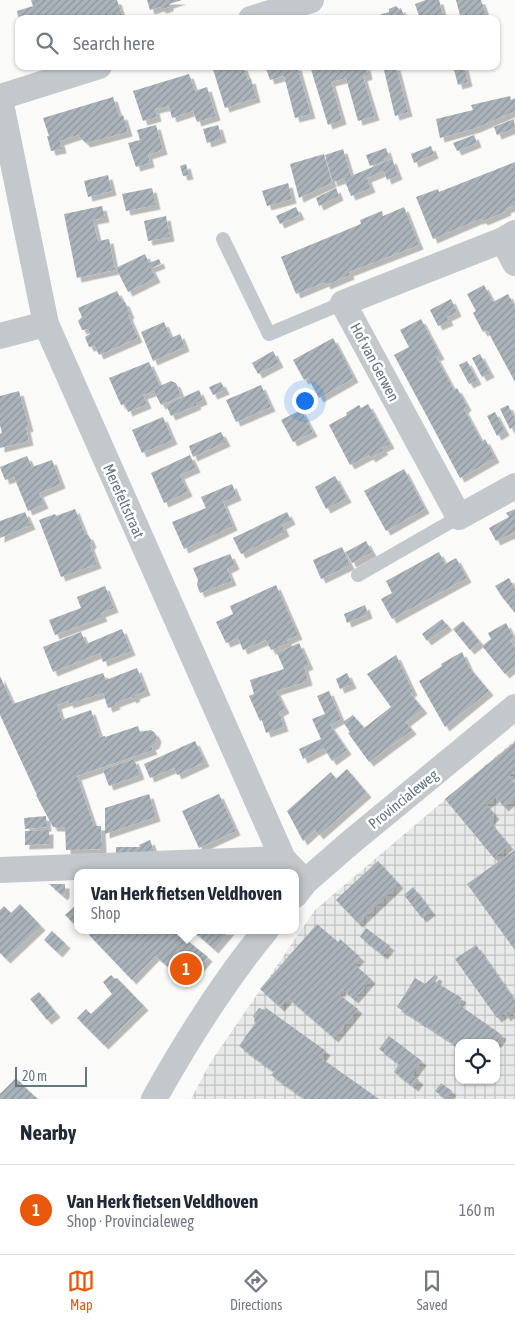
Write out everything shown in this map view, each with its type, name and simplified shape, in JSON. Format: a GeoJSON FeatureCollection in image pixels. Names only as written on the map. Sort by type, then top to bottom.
{"type":"FeatureCollection","features":[{"type":"Feature","properties":{"kind":"street"},"geometry":{"type":"LineString","coordinates":[[264,15],[311,0]]}},
{"type":"Feature","properties":{"kind":"street"},"geometry":{"type":"LineString","coordinates":[[0,98],[87,70]]}},
{"type":"Feature","properties":{"kind":"street","name":"Merefeltstraat"},"geometry":{"type":"LineString","coordinates":[[0,98],[46,324],[289,869]]}},
{"type":"Feature","properties":{"kind":"street"},"geometry":{"type":"LineString","coordinates":[[343,303],[509,237],[515,263]]}},
{"type":"Feature","properties":{"kind":"street","name":"Hof van Gerwen"},"geometry":{"type":"LineString","coordinates":[[343,303],[459,517]]}},
{"type":"Feature","properties":{"kind":"street"},"geometry":{"type":"LineString","coordinates":[[0,336],[46,324]]}},
{"type":"Feature","properties":{"kind":"street"},"geometry":{"type":"LineString","coordinates":[[459,517],[515,486]]}},
{"type":"Feature","properties":{"kind":"street","name":"Provincialeweg"},"geometry":{"type":"LineString","coordinates":[[300,889],[351,842],[515,707]]}},
{"type":"Feature","properties":{"kind":"street"},"geometry":{"type":"LineString","coordinates":[[0,870],[283,859]]}},
{"type":"Feature","properties":{"kind":"street"},"geometry":{"type":"LineString","coordinates":[[154,1099],[175,1061],[242,960],[263,934]]}},
{"type":"Feature","properties":{"kind":"lane"},"geometry":{"type":"LineString","coordinates":[[223,239],[269,334],[343,303]]}},
{"type":"Feature","properties":{"kind":"lane"},"geometry":{"type":"LineString","coordinates":[[358,575],[459,517]]}},
{"type":"Feature","properties":{"kind":"shaded area"},"geometry":{"type":"Polygon","coordinates":[[[515,740],[515,1099],[191,1099],[210,1063],[315,910],[515,740]]]}},
{"type":"Feature","properties":{"kind":"building"},"geometry":{"type":"Polygon","coordinates":[[[31,0],[117,0],[122,15],[18,15],[17,11],[33,6],[31,0]]]}},
{"type":"Feature","properties":{"kind":"building"},"geometry":{"type":"Polygon","coordinates":[[[147,0],[182,0],[169,4],[169,7],[150,10],[147,0]]]}},
{"type":"Feature","properties":{"kind":"building"},"geometry":{"type":"Polygon","coordinates":[[[426,0],[439,0],[443,15],[419,15],[415,4],[426,0]]]}},
{"type":"Feature","properties":{"kind":"building"},"geometry":{"type":"Polygon","coordinates":[[[456,0],[481,0],[486,15],[460,15],[456,0]]]}},
{"type":"Feature","properties":{"kind":"building"},"geometry":{"type":"Polygon","coordinates":[[[396,6],[399,9],[401,8],[404,15],[379,15],[389,12],[389,9],[396,6]]]}},
{"type":"Feature","properties":{"kind":"building"},"geometry":{"type":"Polygon","coordinates":[[[213,70],[244,70],[248,80],[251,79],[256,98],[225,108],[213,70]]]}},
{"type":"Feature","properties":{"kind":"building"},"geometry":{"type":"Polygon","coordinates":[[[266,70],[298,70],[311,114],[295,118],[284,76],[270,80],[266,70]]]}},
{"type":"Feature","properties":{"kind":"building"},"geometry":{"type":"Polygon","coordinates":[[[311,70],[367,70],[368,75],[363,77],[375,116],[358,121],[346,78],[331,82],[342,120],[328,125],[311,70]]]}},
{"type":"Feature","properties":{"kind":"building"},"geometry":{"type":"Polygon","coordinates":[[[384,70],[397,70],[408,112],[395,116],[384,70]]]}},
{"type":"Feature","properties":{"kind":"building"},"geometry":{"type":"Polygon","coordinates":[[[454,70],[465,70],[468,82],[458,85],[454,70]]]}},
{"type":"Feature","properties":{"kind":"building"},"geometry":{"type":"Polygon","coordinates":[[[189,74],[195,91],[207,87],[216,116],[197,122],[193,111],[172,118],[169,106],[155,109],[157,117],[143,121],[133,91],[189,74]]]}},
{"type":"Feature","properties":{"kind":"building"},"geometry":{"type":"Polygon","coordinates":[[[510,96],[511,100],[515,98],[515,111],[476,128],[440,138],[436,119],[473,110],[471,105],[510,96]]]}},
{"type":"Feature","properties":{"kind":"building"},"geometry":{"type":"Polygon","coordinates":[[[113,97],[119,116],[123,115],[128,132],[86,143],[78,135],[60,141],[62,149],[51,151],[47,136],[49,136],[43,118],[113,97]]]}},
{"type":"Feature","properties":{"kind":"building"},"geometry":{"type":"Polygon","coordinates":[[[514,119],[515,128],[497,135],[494,127],[514,119]]]}},
{"type":"Feature","properties":{"kind":"building"},"geometry":{"type":"Polygon","coordinates":[[[156,125],[163,150],[148,155],[150,163],[136,167],[128,143],[140,140],[137,130],[156,125]]]}},
{"type":"Feature","properties":{"kind":"building"},"geometry":{"type":"Polygon","coordinates":[[[218,125],[222,138],[207,143],[203,129],[218,125]]]}},
{"type":"Feature","properties":{"kind":"building"},"geometry":{"type":"Polygon","coordinates":[[[474,135],[477,143],[457,151],[453,143],[474,135]]]}},
{"type":"Feature","properties":{"kind":"building"},"geometry":{"type":"Polygon","coordinates":[[[431,146],[434,154],[414,163],[411,154],[431,146]]]}},
{"type":"Feature","properties":{"kind":"building"},"geometry":{"type":"Polygon","coordinates":[[[386,148],[389,157],[384,159],[385,161],[370,166],[366,155],[386,148]]]}},
{"type":"Feature","properties":{"kind":"building"},"geometry":{"type":"Polygon","coordinates":[[[343,149],[351,176],[392,159],[398,175],[387,180],[384,171],[367,178],[371,188],[351,196],[344,179],[349,177],[333,182],[325,155],[343,149]]]}},
{"type":"Feature","properties":{"kind":"building"},"geometry":{"type":"Polygon","coordinates":[[[324,154],[332,183],[299,198],[290,164],[324,154]]]}},
{"type":"Feature","properties":{"kind":"building"},"geometry":{"type":"Polygon","coordinates":[[[515,162],[515,205],[506,209],[507,211],[483,221],[482,219],[477,220],[433,239],[416,197],[438,189],[439,192],[515,162]]]}},
{"type":"Feature","properties":{"kind":"building"},"geometry":{"type":"Polygon","coordinates":[[[186,164],[189,175],[183,176],[180,166],[186,164]]]}},
{"type":"Feature","properties":{"kind":"building"},"geometry":{"type":"Polygon","coordinates":[[[108,175],[112,191],[88,197],[84,181],[108,175]]]}},
{"type":"Feature","properties":{"kind":"building"},"geometry":{"type":"Polygon","coordinates":[[[288,183],[292,199],[267,206],[262,191],[288,183]]]}},
{"type":"Feature","properties":{"kind":"building"},"geometry":{"type":"Polygon","coordinates":[[[152,188],[156,205],[126,211],[122,194],[152,188]]]}},
{"type":"Feature","properties":{"kind":"building"},"geometry":{"type":"Polygon","coordinates":[[[336,188],[339,196],[319,206],[316,198],[336,188]]]}},
{"type":"Feature","properties":{"kind":"building"},"geometry":{"type":"Polygon","coordinates":[[[102,206],[105,218],[93,220],[98,241],[109,239],[115,270],[77,278],[64,214],[102,206]]]}},
{"type":"Feature","properties":{"kind":"building"},"geometry":{"type":"Polygon","coordinates":[[[296,207],[300,215],[280,224],[276,216],[296,207]]]}},
{"type":"Feature","properties":{"kind":"building"},"geometry":{"type":"Polygon","coordinates":[[[404,207],[419,245],[349,272],[350,275],[326,285],[325,282],[296,294],[281,257],[361,224],[360,220],[382,211],[383,216],[404,207]]]}},
{"type":"Feature","properties":{"kind":"building"},"geometry":{"type":"Polygon","coordinates":[[[166,216],[170,237],[148,241],[144,221],[166,216]]]}},
{"type":"Feature","properties":{"kind":"building"},"geometry":{"type":"Polygon","coordinates":[[[145,254],[149,263],[159,259],[161,264],[151,268],[156,278],[128,292],[116,268],[145,254]]]}},
{"type":"Feature","properties":{"kind":"building"},"geometry":{"type":"Polygon","coordinates":[[[484,285],[493,302],[508,294],[515,307],[515,382],[487,330],[483,332],[473,313],[476,311],[467,294],[484,285]]]}},
{"type":"Feature","properties":{"kind":"building"},"geometry":{"type":"Polygon","coordinates":[[[117,291],[122,301],[125,302],[130,314],[128,315],[138,338],[99,355],[95,346],[89,347],[85,337],[90,334],[88,329],[82,330],[78,321],[82,317],[78,308],[117,291]]]}},
{"type":"Feature","properties":{"kind":"building"},"geometry":{"type":"Polygon","coordinates":[[[451,299],[457,312],[447,317],[449,321],[438,326],[430,310],[451,299]]]}},
{"type":"Feature","properties":{"kind":"building"},"geometry":{"type":"Polygon","coordinates":[[[421,319],[440,355],[436,357],[454,390],[457,388],[467,406],[464,409],[482,442],[485,439],[495,458],[460,478],[394,355],[409,347],[400,330],[421,319]]]}},
{"type":"Feature","properties":{"kind":"building"},"geometry":{"type":"Polygon","coordinates":[[[164,322],[171,338],[180,334],[185,347],[153,361],[141,332],[164,322]]]}},
{"type":"Feature","properties":{"kind":"building"},"geometry":{"type":"Polygon","coordinates":[[[333,338],[354,378],[319,398],[308,378],[304,380],[293,360],[333,338]]]}},
{"type":"Feature","properties":{"kind":"building"},"geometry":{"type":"Polygon","coordinates":[[[273,351],[279,363],[258,374],[252,363],[273,351]]]}},
{"type":"Feature","properties":{"kind":"building"},"geometry":{"type":"Polygon","coordinates":[[[480,354],[490,373],[482,377],[472,358],[480,354]]]}},
{"type":"Feature","properties":{"kind":"building"},"geometry":{"type":"Polygon","coordinates":[[[467,361],[477,380],[469,384],[459,365],[467,361]]]}},
{"type":"Feature","properties":{"kind":"building"},"geometry":{"type":"Polygon","coordinates":[[[149,362],[160,386],[171,381],[176,383],[181,396],[161,405],[154,391],[143,395],[147,404],[128,412],[125,404],[121,405],[109,378],[149,362]]]}},
{"type":"Feature","properties":{"kind":"building"},"geometry":{"type":"Polygon","coordinates":[[[221,382],[225,390],[213,395],[209,387],[221,382]]]}},
{"type":"Feature","properties":{"kind":"building"},"geometry":{"type":"Polygon","coordinates":[[[261,385],[271,407],[236,422],[226,400],[261,385]]]}},
{"type":"Feature","properties":{"kind":"building"},"geometry":{"type":"Polygon","coordinates":[[[199,390],[203,400],[196,403],[197,405],[171,416],[166,405],[199,390]]]}},
{"type":"Feature","properties":{"kind":"building"},"geometry":{"type":"Polygon","coordinates":[[[19,391],[29,427],[26,428],[29,441],[0,448],[0,434],[2,433],[0,425],[0,396],[19,391]]]}},
{"type":"Feature","properties":{"kind":"building"},"geometry":{"type":"Polygon","coordinates":[[[368,404],[390,444],[382,448],[384,450],[371,458],[369,455],[350,465],[329,425],[347,415],[346,413],[359,405],[361,408],[368,404]]]}},
{"type":"Feature","properties":{"kind":"building"},"geometry":{"type":"Polygon","coordinates":[[[508,405],[515,419],[515,426],[510,429],[500,409],[508,405]]]}},
{"type":"Feature","properties":{"kind":"building"},"geometry":{"type":"Polygon","coordinates":[[[301,410],[313,432],[293,442],[281,420],[301,410]]]}},
{"type":"Feature","properties":{"kind":"building"},"geometry":{"type":"Polygon","coordinates":[[[495,412],[505,431],[497,436],[487,416],[495,412]]]}},
{"type":"Feature","properties":{"kind":"building"},"geometry":{"type":"Polygon","coordinates":[[[163,417],[173,440],[142,453],[132,430],[163,417]]]}},
{"type":"Feature","properties":{"kind":"building"},"geometry":{"type":"Polygon","coordinates":[[[221,432],[226,442],[193,457],[189,446],[221,432]]]}},
{"type":"Feature","properties":{"kind":"building"},"geometry":{"type":"Polygon","coordinates":[[[190,455],[196,468],[180,475],[188,492],[164,503],[151,473],[190,455]]]}},
{"type":"Feature","properties":{"kind":"building"},"geometry":{"type":"Polygon","coordinates":[[[27,456],[32,467],[52,460],[61,484],[39,493],[44,504],[28,511],[14,477],[5,480],[0,467],[27,456]]]}},
{"type":"Feature","properties":{"kind":"building"},"geometry":{"type":"Polygon","coordinates":[[[404,469],[425,509],[386,531],[364,491],[404,469]]]}},
{"type":"Feature","properties":{"kind":"building"},"geometry":{"type":"Polygon","coordinates":[[[335,476],[347,498],[326,509],[315,487],[335,476]]]}},
{"type":"Feature","properties":{"kind":"building"},"geometry":{"type":"Polygon","coordinates":[[[232,484],[237,496],[223,502],[233,526],[184,549],[172,522],[206,508],[201,497],[232,484]]]}},
{"type":"Feature","properties":{"kind":"building"},"geometry":{"type":"Polygon","coordinates":[[[75,509],[85,534],[89,536],[92,543],[90,546],[97,564],[61,577],[39,520],[75,509]]]}},
{"type":"Feature","properties":{"kind":"building"},"geometry":{"type":"Polygon","coordinates":[[[515,509],[515,532],[496,541],[489,528],[509,517],[506,513],[515,509]]]}},
{"type":"Feature","properties":{"kind":"building"},"geometry":{"type":"Polygon","coordinates":[[[25,512],[31,525],[0,538],[0,521],[25,512]]]}},
{"type":"Feature","properties":{"kind":"building"},"geometry":{"type":"Polygon","coordinates":[[[287,512],[291,520],[282,525],[285,532],[241,554],[233,538],[287,512]]]}},
{"type":"Feature","properties":{"kind":"building"},"geometry":{"type":"Polygon","coordinates":[[[366,541],[372,552],[352,563],[346,552],[366,541]]]}},
{"type":"Feature","properties":{"kind":"building"},"geometry":{"type":"Polygon","coordinates":[[[342,547],[350,565],[321,579],[313,560],[342,547]]]}},
{"type":"Feature","properties":{"kind":"building"},"geometry":{"type":"Polygon","coordinates":[[[439,552],[445,564],[456,558],[467,578],[392,619],[381,599],[392,593],[386,581],[439,552]]]}},
{"type":"Feature","properties":{"kind":"building"},"geometry":{"type":"Polygon","coordinates":[[[230,554],[235,565],[227,569],[232,581],[200,593],[197,585],[198,580],[193,568],[230,554]]]}},
{"type":"Feature","properties":{"kind":"building"},"geometry":{"type":"Polygon","coordinates":[[[509,578],[515,589],[515,613],[495,586],[509,578]]]}},
{"type":"Feature","properties":{"kind":"building"},"geometry":{"type":"Polygon","coordinates":[[[276,585],[298,635],[287,640],[288,643],[271,650],[266,640],[243,650],[238,638],[226,643],[216,622],[233,614],[230,606],[276,585]]]}},
{"type":"Feature","properties":{"kind":"building"},"geometry":{"type":"Polygon","coordinates":[[[105,586],[114,608],[101,613],[103,617],[55,635],[49,620],[81,608],[77,597],[105,586]]]}},
{"type":"Feature","properties":{"kind":"building"},"geometry":{"type":"Polygon","coordinates":[[[365,605],[368,614],[347,623],[344,614],[365,605]]]}},
{"type":"Feature","properties":{"kind":"building"},"geometry":{"type":"Polygon","coordinates":[[[442,619],[448,626],[427,641],[422,634],[442,619]]]}},
{"type":"Feature","properties":{"kind":"building"},"geometry":{"type":"Polygon","coordinates":[[[463,621],[480,642],[470,650],[453,629],[463,621]]]}},
{"type":"Feature","properties":{"kind":"building"},"geometry":{"type":"Polygon","coordinates":[[[506,623],[514,638],[510,641],[515,647],[515,666],[505,674],[482,646],[491,639],[488,633],[506,623]]]}},
{"type":"Feature","properties":{"kind":"building"},"geometry":{"type":"Polygon","coordinates":[[[122,629],[131,651],[103,662],[100,653],[53,672],[43,647],[81,632],[86,644],[122,629]]]}},
{"type":"Feature","properties":{"kind":"building"},"geometry":{"type":"Polygon","coordinates":[[[299,643],[309,665],[304,667],[308,681],[276,691],[285,709],[279,712],[284,727],[266,733],[262,720],[260,721],[249,696],[254,694],[250,680],[284,669],[277,653],[299,643]]]}},
{"type":"Feature","properties":{"kind":"building"},"geometry":{"type":"Polygon","coordinates":[[[462,652],[469,667],[489,691],[445,727],[419,681],[442,666],[441,664],[462,652]]]}},
{"type":"Feature","properties":{"kind":"building"},"geometry":{"type":"Polygon","coordinates":[[[396,655],[413,691],[410,693],[423,709],[406,722],[412,730],[369,762],[348,733],[350,732],[343,722],[353,715],[364,728],[391,707],[367,674],[396,655]]]}},
{"type":"Feature","properties":{"kind":"building"},"geometry":{"type":"Polygon","coordinates":[[[137,668],[146,691],[135,695],[136,697],[132,699],[131,697],[115,703],[116,705],[108,708],[103,693],[69,704],[68,701],[57,705],[62,720],[91,710],[100,737],[138,726],[140,732],[151,730],[157,738],[155,744],[151,746],[153,750],[77,776],[94,826],[101,826],[102,849],[66,850],[65,827],[53,827],[36,795],[0,715],[0,676],[13,704],[103,673],[106,680],[137,668]]]}},
{"type":"Feature","properties":{"kind":"building"},"geometry":{"type":"Polygon","coordinates":[[[347,673],[352,684],[340,689],[336,679],[347,673]]]}},
{"type":"Feature","properties":{"kind":"building"},"geometry":{"type":"Polygon","coordinates":[[[329,691],[341,719],[330,725],[347,750],[332,761],[324,748],[303,759],[299,749],[321,739],[312,719],[325,714],[317,696],[329,691]]]}},
{"type":"Feature","properties":{"kind":"building"},"geometry":{"type":"Polygon","coordinates":[[[195,741],[205,762],[177,775],[174,768],[150,778],[144,764],[195,741]]]}},
{"type":"Feature","properties":{"kind":"building"},"geometry":{"type":"Polygon","coordinates":[[[515,742],[515,775],[513,772],[509,776],[515,784],[515,801],[513,799],[504,807],[496,797],[486,804],[495,815],[489,821],[509,845],[494,858],[445,799],[515,742]]]}},
{"type":"Feature","properties":{"kind":"building"},"geometry":{"type":"Polygon","coordinates":[[[134,759],[140,775],[109,786],[103,770],[134,759]]]}},
{"type":"Feature","properties":{"kind":"building"},"geometry":{"type":"Polygon","coordinates":[[[347,769],[367,793],[319,835],[315,830],[303,841],[287,811],[331,772],[336,779],[347,769]]]}},
{"type":"Feature","properties":{"kind":"building"},"geometry":{"type":"Polygon","coordinates":[[[149,794],[156,817],[105,834],[105,808],[149,794]]]}},
{"type":"Feature","properties":{"kind":"building"},"geometry":{"type":"Polygon","coordinates":[[[219,794],[236,831],[199,848],[182,811],[219,794]]]}},
{"type":"Feature","properties":{"kind":"building"},"geometry":{"type":"Polygon","coordinates":[[[46,816],[47,827],[25,829],[24,818],[46,816]]]}},
{"type":"Feature","properties":{"kind":"building"},"geometry":{"type":"Polygon","coordinates":[[[49,830],[49,844],[25,845],[25,831],[49,830]]]}},
{"type":"Feature","properties":{"kind":"building"},"geometry":{"type":"Polygon","coordinates":[[[150,840],[155,854],[116,856],[116,847],[140,847],[139,845],[150,840]]]}},
{"type":"Feature","properties":{"kind":"building"},"geometry":{"type":"Polygon","coordinates":[[[515,850],[515,950],[467,884],[515,850]]]}},
{"type":"Feature","properties":{"kind":"building"},"geometry":{"type":"Polygon","coordinates":[[[378,861],[399,884],[358,923],[336,900],[378,861]]]}},
{"type":"Feature","properties":{"kind":"building"},"geometry":{"type":"Polygon","coordinates":[[[49,884],[65,884],[63,896],[49,884]]]}},
{"type":"Feature","properties":{"kind":"building"},"geometry":{"type":"Polygon","coordinates":[[[413,887],[431,911],[422,918],[404,895],[413,887]]]}},
{"type":"Feature","properties":{"kind":"building"},"geometry":{"type":"Polygon","coordinates":[[[20,904],[41,926],[6,959],[0,953],[0,910],[4,906],[11,913],[20,904]]]}},
{"type":"Feature","properties":{"kind":"building"},"geometry":{"type":"Polygon","coordinates":[[[74,907],[73,923],[65,915],[74,907]]]}},
{"type":"Feature","properties":{"kind":"building"},"geometry":{"type":"Polygon","coordinates":[[[317,924],[338,942],[340,939],[360,957],[354,964],[371,979],[354,999],[342,989],[338,994],[358,1009],[334,1038],[288,998],[280,1007],[260,989],[317,924]]]}},
{"type":"Feature","properties":{"kind":"building"},"geometry":{"type":"Polygon","coordinates":[[[366,928],[390,946],[383,955],[360,937],[366,928]]]}},
{"type":"Feature","properties":{"kind":"building"},"geometry":{"type":"Polygon","coordinates":[[[52,931],[66,944],[58,953],[44,940],[52,931]]]}},
{"type":"Feature","properties":{"kind":"building"},"geometry":{"type":"Polygon","coordinates":[[[185,934],[183,937],[208,957],[187,982],[155,956],[132,980],[89,935],[185,934]]]}},
{"type":"Feature","properties":{"kind":"building"},"geometry":{"type":"Polygon","coordinates":[[[197,934],[227,934],[214,949],[197,934]]]}},
{"type":"Feature","properties":{"kind":"building"},"geometry":{"type":"Polygon","coordinates":[[[476,945],[515,1001],[515,1005],[509,1010],[511,1013],[506,1017],[504,1013],[497,1018],[455,959],[476,945]]]}},
{"type":"Feature","properties":{"kind":"building"},"geometry":{"type":"Polygon","coordinates":[[[111,975],[115,979],[117,978],[144,1006],[104,1045],[77,1018],[86,1009],[91,1014],[112,994],[103,982],[111,975]]]}},
{"type":"Feature","properties":{"kind":"building"},"geometry":{"type":"Polygon","coordinates":[[[435,975],[438,977],[435,982],[462,998],[458,1004],[502,1035],[500,1039],[455,1039],[455,1044],[397,1007],[415,978],[425,984],[435,975]]]}},
{"type":"Feature","properties":{"kind":"building"},"geometry":{"type":"Polygon","coordinates":[[[39,992],[56,1013],[47,1020],[30,999],[39,992]]]}},
{"type":"Feature","properties":{"kind":"building"},"geometry":{"type":"Polygon","coordinates":[[[259,1008],[265,1010],[266,1008],[326,1051],[321,1058],[379,1099],[305,1099],[271,1075],[274,1072],[239,1046],[256,1022],[254,1022],[253,1016],[259,1008]]]}},
{"type":"Feature","properties":{"kind":"building"},"geometry":{"type":"Polygon","coordinates":[[[389,1036],[422,1061],[412,1075],[419,1080],[414,1087],[394,1072],[399,1064],[379,1049],[389,1036]]]}},
{"type":"Feature","properties":{"kind":"building"},"geometry":{"type":"Polygon","coordinates":[[[16,1078],[38,1099],[0,1099],[0,1094],[16,1078]]]}},
{"type":"Feature","properties":{"kind":"building"},"geometry":{"type":"Polygon","coordinates":[[[441,1083],[452,1091],[446,1099],[435,1091],[441,1083]]]}},
{"type":"Feature","properties":{"kind":"place","name":"Van Herk fietsen Veldhoven"},"geometry":{"type":"Point","coordinates":[186,969]}}]}
